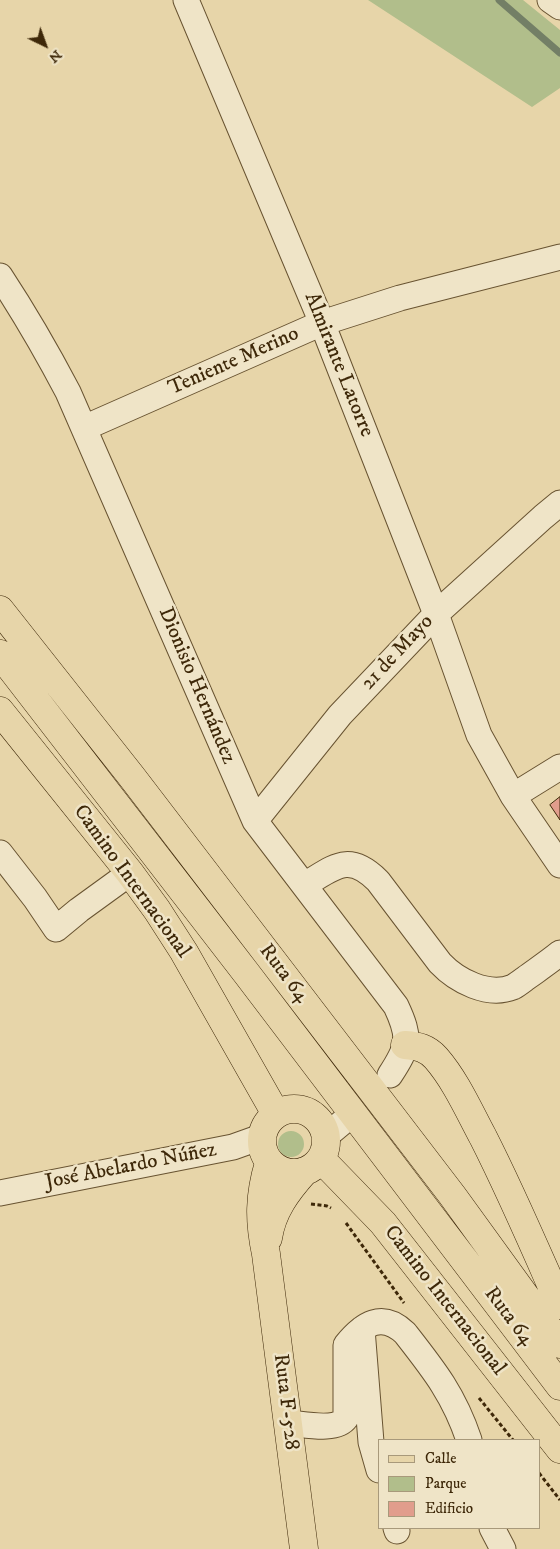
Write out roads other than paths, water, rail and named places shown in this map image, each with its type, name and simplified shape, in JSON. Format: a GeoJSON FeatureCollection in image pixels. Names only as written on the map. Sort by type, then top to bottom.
{"type":"FeatureCollection","features":[{"type":"Feature","properties":{"kind":"main road","name":"Ruta 64"},"geometry":{"type":"LineString","coordinates":[[0,610],[138,785],[446,1187],[560,1344]]}},
{"type":"Feature","properties":{"kind":"main road","name":"Ruta 64"},"geometry":{"type":"LineString","coordinates":[[0,654],[247,974],[560,1386]]}},
{"type":"Feature","properties":{"kind":"main road","name":"Camino Internacional"},"geometry":{"type":"LineString","coordinates":[[0,711],[130,873],[157,910],[184,952],[276,1114]]}},
{"type":"Feature","properties":{"kind":"main road"},"geometry":{"type":"LineString","coordinates":[[405,1045],[421,1047],[435,1057],[450,1077],[507,1184],[560,1305]]}},
{"type":"Feature","properties":{"kind":"main road"},"geometry":{"type":"LineString","coordinates":[[296,1109],[307,1112],[316,1118],[322,1126],[324,1147],[296,1174],[286,1173],[277,1169],[269,1163],[264,1155],[261,1137],[269,1120],[276,1114],[296,1109]]}},
{"type":"Feature","properties":{"kind":"main road","name":"Camino Internacional"},"geometry":{"type":"LineString","coordinates":[[324,1147],[560,1449]]}},
{"type":"Feature","properties":{"kind":"main road","name":"Ruta F-528"},"geometry":{"type":"LineString","coordinates":[[266,1254],[268,1235],[273,1217],[281,1200],[324,1147]]}},
{"type":"Feature","properties":{"kind":"main road","name":"Ruta F-528"},"geometry":{"type":"LineString","coordinates":[[269,1163],[262,1191],[260,1212],[304,1549]]}},
{"type":"Feature","properties":{"kind":"street","name":"Almirante Latorre"},"geometry":{"type":"LineString","coordinates":[[186,0],[322,324],[436,614],[479,735],[512,796],[560,865]]}},
{"type":"Feature","properties":{"kind":"street"},"geometry":{"type":"LineString","coordinates":[[550,0],[560,7]]}},
{"type":"Feature","properties":{"kind":"street","name":"Teniente Merino"},"geometry":{"type":"LineString","coordinates":[[84,428],[322,324],[400,298],[560,257]]}},
{"type":"Feature","properties":{"kind":"street","name":"Dionisio Hernández"},"geometry":{"type":"LineString","coordinates":[[0,276],[46,351],[84,428],[255,821],[396,1006],[406,1031],[405,1045]]}},
{"type":"Feature","properties":{"kind":"street","name":"21 de Mayo"},"geometry":{"type":"LineString","coordinates":[[255,821],[340,715],[436,614],[542,517],[560,503]]}},
{"type":"Feature","properties":{"kind":"street"},"geometry":{"type":"LineString","coordinates":[[512,796],[560,767]]}},
{"type":"Feature","properties":{"kind":"street"},"geometry":{"type":"LineString","coordinates":[[0,853],[56,929],[130,873]]}},
{"type":"Feature","properties":{"kind":"street"},"geometry":{"type":"LineString","coordinates":[[304,885],[340,864],[360,867],[378,880],[448,972],[470,984],[484,988],[499,989],[513,987],[560,953]]}},
{"type":"Feature","properties":{"kind":"street"},"geometry":{"type":"LineString","coordinates":[[390,1075],[402,1055],[405,1045]]}},
{"type":"Feature","properties":{"kind":"street","name":"José Abelardo Núñez"},"geometry":{"type":"LineString","coordinates":[[0,1193],[233,1147],[261,1137]]}},
{"type":"Feature","properties":{"kind":"street"},"geometry":{"type":"LineString","coordinates":[[288,1423],[321,1426],[343,1423],[346,1418],[346,1345],[362,1329],[379,1321],[389,1322],[398,1326],[443,1382],[456,1405],[469,1439]]}},
{"type":"Feature","properties":{"kind":"street"},"geometry":{"type":"LineString","coordinates":[[362,1329],[371,1442],[378,1466]]}},
{"type":"Feature","properties":{"kind":"street"},"geometry":{"type":"LineString","coordinates":[[493,1529],[504,1549]]}},
{"type":"Feature","properties":{"kind":"waterway"},"geometry":{"type":"LineString","coordinates":[[499,0],[560,53]]}}]}
